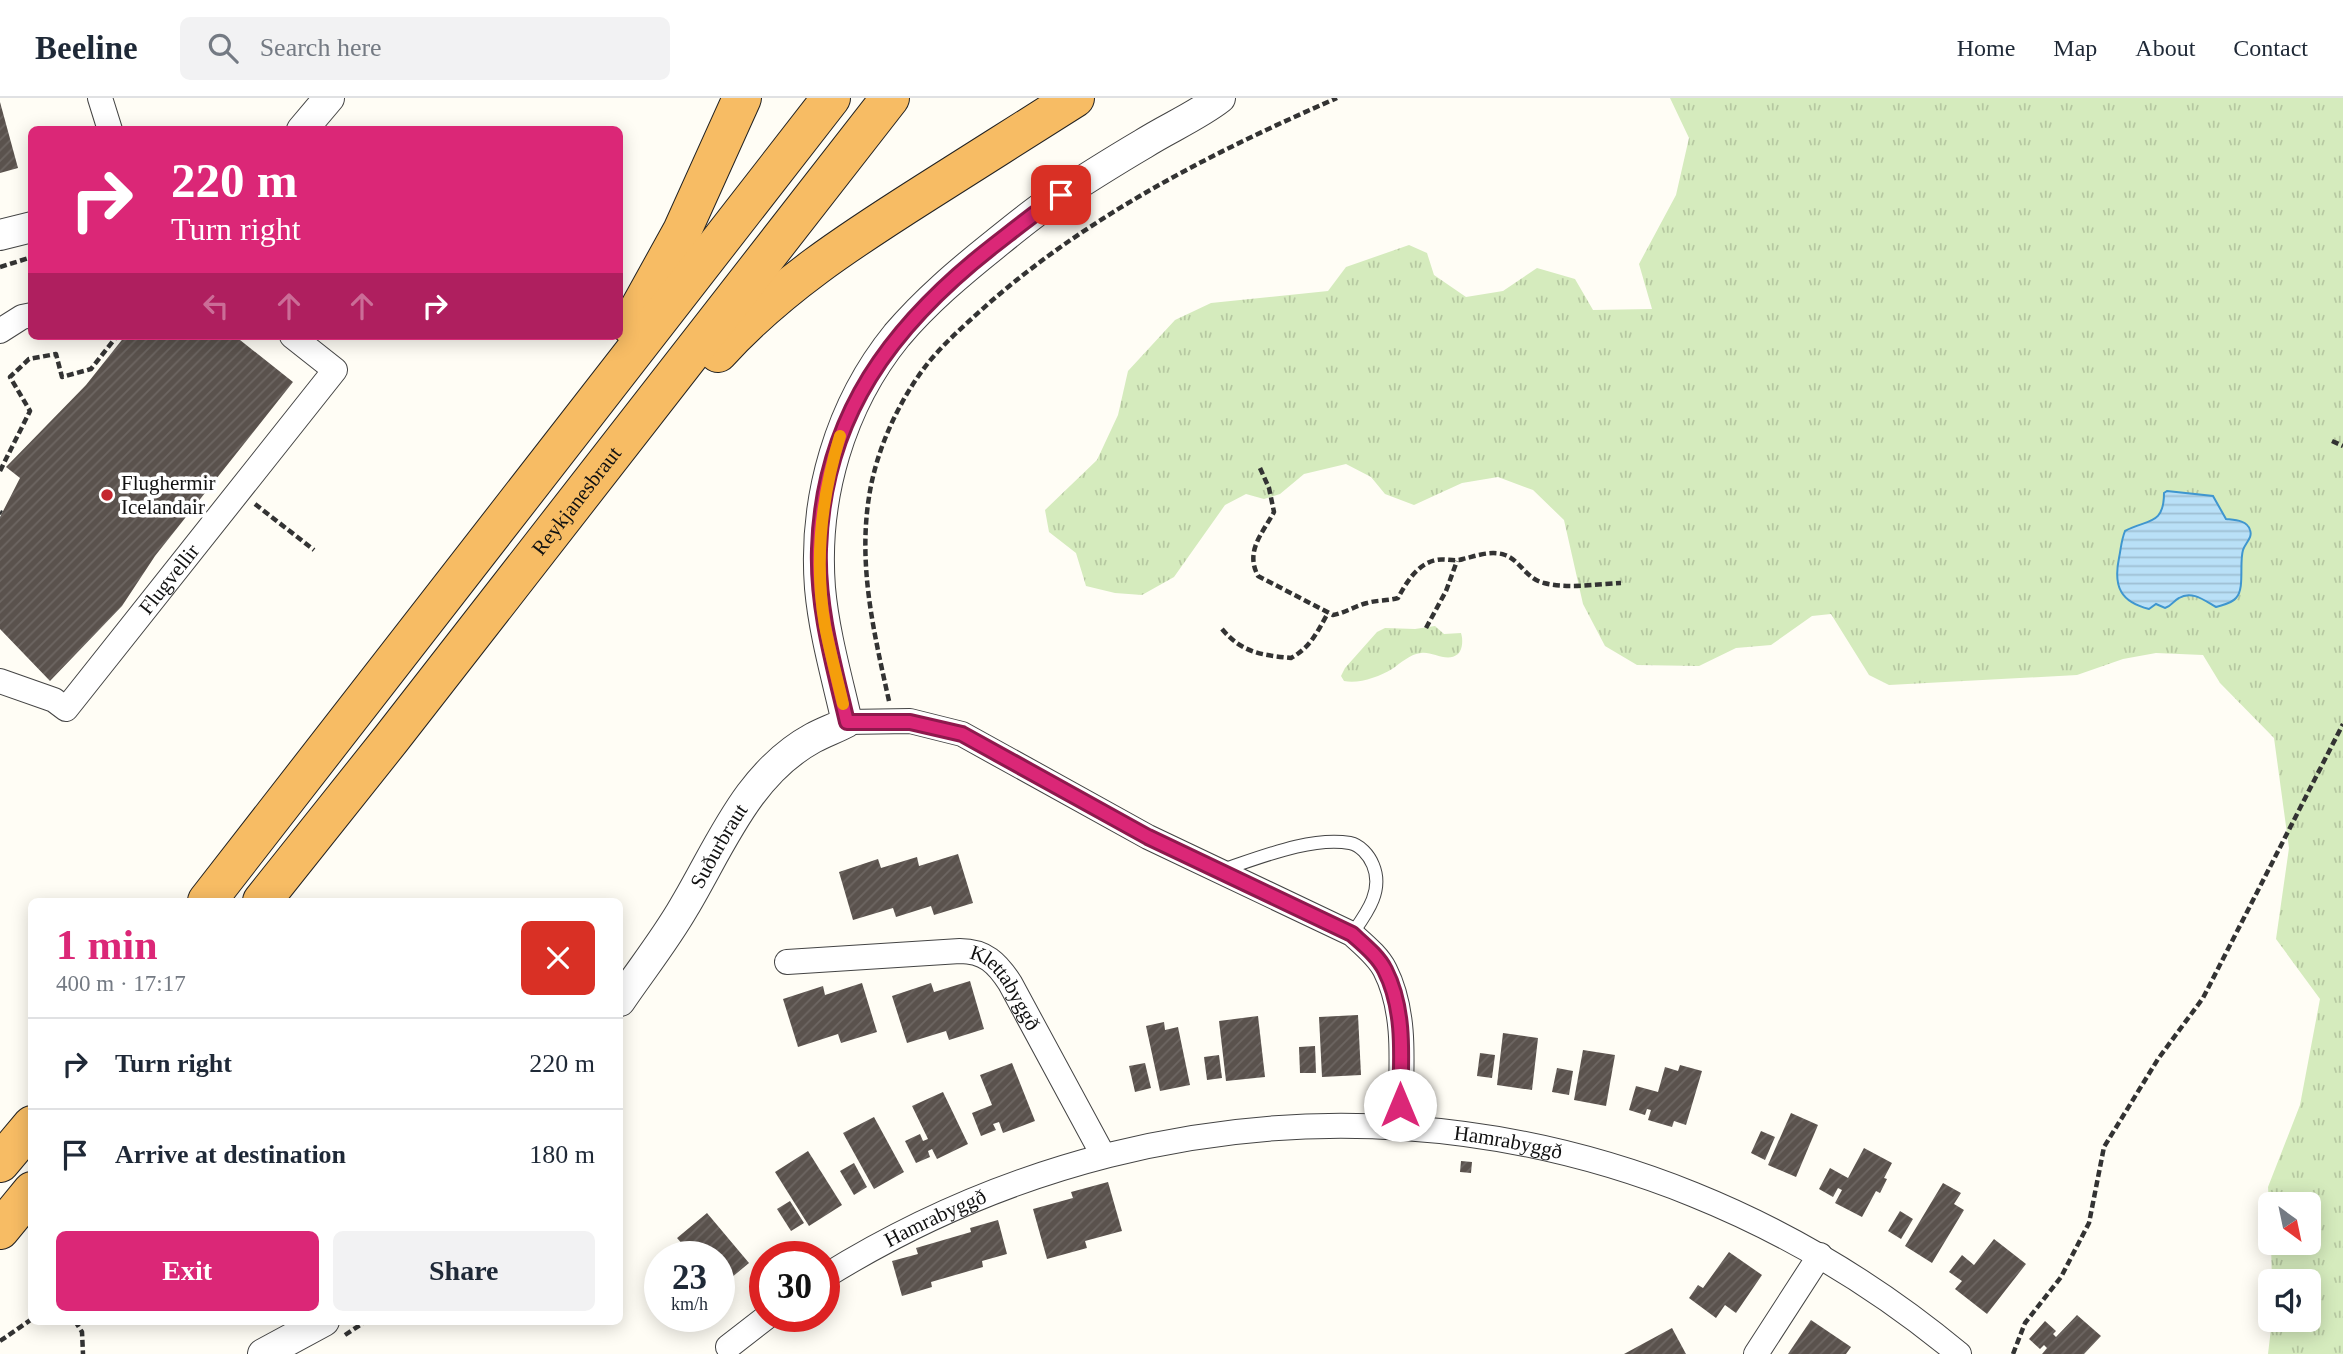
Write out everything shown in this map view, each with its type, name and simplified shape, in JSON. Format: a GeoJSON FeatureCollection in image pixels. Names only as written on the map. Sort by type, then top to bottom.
{"type":"FeatureCollection","features":[{"type":"Feature","properties":{"kind":"highway"},"geometry":{"type":"LineString","coordinates":[[623,335],[635,319],[682,231],[742,98]]}},
{"type":"Feature","properties":{"kind":"highway"},"geometry":{"type":"LineString","coordinates":[[209,898],[831,98]]}},
{"type":"Feature","properties":{"kind":"highway","name":"Reykjanesbraut"},"geometry":{"type":"LineString","coordinates":[[264,898],[890,98]]}},
{"type":"Feature","properties":{"kind":"highway"},"geometry":{"type":"LineString","coordinates":[[391,739],[523,596],[681,393],[738,330],[789,285],[844,244],[1075,98]]}},
{"type":"Feature","properties":{"kind":"highway"},"geometry":{"type":"LineString","coordinates":[[287,799],[362,676],[619,340]]}},
{"type":"Feature","properties":{"kind":"highway"},"geometry":{"type":"LineString","coordinates":[[0,1163],[28,1130]]}},
{"type":"Feature","properties":{"kind":"highway"},"geometry":{"type":"LineString","coordinates":[[0,1230],[28,1196]]}},
{"type":"Feature","properties":{"kind":"street"},"geometry":{"type":"LineString","coordinates":[[100,98],[109,126]]}},
{"type":"Feature","properties":{"kind":"street"},"geometry":{"type":"LineString","coordinates":[[306,126],[330,98]]}},
{"type":"Feature","properties":{"kind":"street"},"geometry":{"type":"LineString","coordinates":[[1222,100],[1142,144],[1041,208],[958,274],[897,336],[874,367],[856,400],[840,437],[829,476],[819,549],[825,626],[847,722],[910,722],[962,734],[1089,806],[1352,934],[1370,950],[1384,968],[1398,1011],[1401,1038],[1400,1127]]}},
{"type":"Feature","properties":{"kind":"street"},"geometry":{"type":"LineString","coordinates":[[0,235],[28,228]]}},
{"type":"Feature","properties":{"kind":"street"},"geometry":{"type":"LineString","coordinates":[[0,331],[28,316]]}},
{"type":"Feature","properties":{"kind":"street","name":"Flugvellir"},"geometry":{"type":"LineString","coordinates":[[0,681],[54,700],[66,709],[335,370],[297,340]]}},
{"type":"Feature","properties":{"kind":"street","name":"Suðurbraut"},"geometry":{"type":"LineString","coordinates":[[623,997],[682,910],[726,830],[753,790],[782,760],[802,745],[847,722]]}},
{"type":"Feature","properties":{"kind":"street","name":"Klettabyggð"},"geometry":{"type":"LineString","coordinates":[[787,962],[960,951],[988,957],[1001,969],[1010,983],[1103,1155]]}},
{"type":"Feature","properties":{"kind":"street","name":"Hamrabyggð"},"geometry":{"type":"LineString","coordinates":[[840,1268],[953,1207],[1040,1174],[1103,1155],[1152,1144],[1251,1130],[1300,1126],[1400,1127],[1510,1140],[1618,1167],[1670,1184],[1721,1205],[1820,1255],[1914,1318],[1959,1354]]}},
{"type":"Feature","properties":{"kind":"street"},"geometry":{"type":"LineString","coordinates":[[1756,1354],[1820,1255]]}},
{"type":"Feature","properties":{"kind":"street"},"geometry":{"type":"LineString","coordinates":[[263,1354],[317,1325]]}},
{"type":"Feature","properties":{"kind":"street"},"geometry":{"type":"LineString","coordinates":[[728,1347],[749,1331]]}},
{"type":"Feature","properties":{"kind":"lane"},"geometry":{"type":"LineString","coordinates":[[1220,871],[1289,848],[1351,843],[1359,847],[1374,866],[1376,889],[1366,915],[1352,934]]}},
{"type":"Feature","properties":{"kind":"path"},"geometry":{"type":"LineString","coordinates":[[893,721],[873,626],[864,562],[869,496],[882,445],[904,400],[927,364],[954,334],[1016,280],[1082,232],[1157,185],[1223,149],[1337,98]]}},
{"type":"Feature","properties":{"kind":"path"},"geometry":{"type":"LineString","coordinates":[[0,267],[28,258]]}},
{"type":"Feature","properties":{"kind":"path"},"geometry":{"type":"LineString","coordinates":[[0,471],[30,411],[10,377],[29,359],[56,354],[62,377],[90,369],[114,340]]}},
{"type":"Feature","properties":{"kind":"path"},"geometry":{"type":"LineString","coordinates":[[2332,441],[2343,446]]}},
{"type":"Feature","properties":{"kind":"path"},"geometry":{"type":"LineString","coordinates":[[1260,468],[1269,488],[1274,513],[1257,542],[1253,566],[1258,576],[1333,615],[1369,602],[1398,598],[1410,577],[1435,560],[1457,561],[1492,553],[1504,554],[1514,559],[1526,574],[1545,583],[1621,583]]}},
{"type":"Feature","properties":{"kind":"path"},"geometry":{"type":"LineString","coordinates":[[237,491],[314,550]]}},
{"type":"Feature","properties":{"kind":"path"},"geometry":{"type":"LineString","coordinates":[[1426,628],[1446,592],[1457,561]]}},
{"type":"Feature","properties":{"kind":"path"},"geometry":{"type":"LineString","coordinates":[[1222,629],[1233,642],[1245,650],[1291,659],[1303,652],[1315,638],[1328,613]]}},
{"type":"Feature","properties":{"kind":"path"},"geometry":{"type":"LineString","coordinates":[[2013,1354],[2025,1323],[2061,1277],[2089,1223],[2104,1147],[2158,1059],[2203,998],[2343,724]]}},
{"type":"Feature","properties":{"kind":"path"},"geometry":{"type":"LineString","coordinates":[[0,1341],[28,1323]]}},
{"type":"Feature","properties":{"kind":"path"},"geometry":{"type":"LineString","coordinates":[[77,1325],[83,1337],[83,1354]]}},
{"type":"Feature","properties":{"kind":"green space"},"geometry":{"type":"Polygon","coordinates":[[[1670,98],[2343,98],[2343,1354],[2268,1354],[2271,1332],[2321,1332],[2321,1269],[2272,1269],[2271,1255],[2321,1255],[2321,1192],[2268,1192],[2268,1187],[2300,1105],[2320,999],[2276,939],[2289,848],[2274,738],[2220,683],[2203,655],[2156,653],[2123,659],[2077,675],[1889,685],[1869,675],[1831,614],[1812,616],[1771,645],[1736,648],[1699,666],[1637,665],[1605,646],[1583,604],[1564,520],[1533,490],[1498,477],[1462,483],[1414,505],[1385,494],[1371,477],[1346,464],[1304,474],[1280,494],[1264,499],[1246,494],[1225,505],[1174,577],[1142,595],[1115,593],[1086,586],[1076,553],[1049,532],[1045,510],[1097,460],[1118,415],[1128,371],[1175,320],[1211,303],[1328,291],[1346,267],[1409,245],[1427,253],[1434,275],[1466,297],[1503,291],[1537,268],[1575,279],[1593,310],[1652,309],[1639,264],[1676,195],[1689,138],[1670,98]]]}},
{"type":"Feature","properties":{"kind":"green space"},"geometry":{"type":"Polygon","coordinates":[[[1435,626],[1444,634],[1461,633],[1462,644],[1458,654],[1444,657],[1417,654],[1387,672],[1362,681],[1344,681],[1341,676],[1377,632],[1385,628],[1415,629],[1435,626]]]}},
{"type":"Feature","properties":{"kind":"water"},"geometry":{"type":"Polygon","coordinates":[[[2167,491],[2213,496],[2226,519],[2240,521],[2250,530],[2242,555],[2239,594],[2232,602],[2216,607],[2189,595],[2179,598],[2165,608],[2156,604],[2149,609],[2132,602],[2121,592],[2117,568],[2125,531],[2153,520],[2161,511],[2164,493],[2167,491]]]}},
{"type":"Feature","properties":{"kind":"building"},"geometry":{"type":"Polygon","coordinates":[[[0,102],[18,168],[0,173],[0,102]]]}},
{"type":"Feature","properties":{"kind":"building","name":"Flughermir Icelandair"},"geometry":{"type":"Polygon","coordinates":[[[122,340],[240,340],[293,382],[155,556],[122,606],[50,681],[0,629],[0,517],[20,478],[6,467],[86,385],[122,340]]]}},
{"type":"Feature","properties":{"kind":"building"},"geometry":{"type":"Polygon","coordinates":[[[958,854],[973,903],[934,915],[931,906],[896,917],[893,908],[853,920],[839,872],[878,859],[881,868],[917,857],[919,866],[958,854]]]}},
{"type":"Feature","properties":{"kind":"building"},"geometry":{"type":"Polygon","coordinates":[[[970,981],[984,1029],[949,1040],[946,1031],[907,1043],[892,996],[931,983],[934,992],[970,981]]]}},
{"type":"Feature","properties":{"kind":"building"},"geometry":{"type":"Polygon","coordinates":[[[862,983],[877,1032],[841,1043],[838,1034],[798,1047],[783,999],[823,986],[825,995],[862,983]]]}},
{"type":"Feature","properties":{"kind":"building"},"geometry":{"type":"Polygon","coordinates":[[[1358,1015],[1361,1075],[1322,1077],[1319,1017],[1358,1015]]]}},
{"type":"Feature","properties":{"kind":"building"},"geometry":{"type":"Polygon","coordinates":[[[1258,1016],[1265,1077],[1226,1081],[1219,1021],[1258,1016]]]}},
{"type":"Feature","properties":{"kind":"building"},"geometry":{"type":"Polygon","coordinates":[[[1164,1022],[1165,1030],[1178,1027],[1190,1085],[1160,1091],[1146,1026],[1164,1022]]]}},
{"type":"Feature","properties":{"kind":"building"},"geometry":{"type":"Polygon","coordinates":[[[1503,1033],[1538,1038],[1532,1090],[1497,1085],[1503,1033]]]}},
{"type":"Feature","properties":{"kind":"building"},"geometry":{"type":"Polygon","coordinates":[[[1315,1046],[1316,1073],[1300,1073],[1299,1047],[1315,1046]]]}},
{"type":"Feature","properties":{"kind":"building"},"geometry":{"type":"Polygon","coordinates":[[[1583,1050],[1615,1055],[1606,1106],[1574,1100],[1583,1050]]]}},
{"type":"Feature","properties":{"kind":"building"},"geometry":{"type":"Polygon","coordinates":[[[1480,1053],[1495,1055],[1492,1078],[1477,1076],[1480,1053]]]}},
{"type":"Feature","properties":{"kind":"building"},"geometry":{"type":"Polygon","coordinates":[[[1219,1055],[1222,1078],[1207,1080],[1204,1057],[1219,1055]]]}},
{"type":"Feature","properties":{"kind":"building"},"geometry":{"type":"Polygon","coordinates":[[[1012,1063],[1035,1121],[1003,1133],[999,1122],[993,1124],[996,1130],[981,1136],[972,1113],[992,1105],[980,1075],[1012,1063]]]}},
{"type":"Feature","properties":{"kind":"building"},"geometry":{"type":"Polygon","coordinates":[[[1145,1063],[1151,1088],[1135,1092],[1129,1066],[1145,1063]]]}},
{"type":"Feature","properties":{"kind":"building"},"geometry":{"type":"Polygon","coordinates":[[[1680,1065],[1702,1071],[1686,1125],[1674,1121],[1672,1127],[1648,1120],[1651,1110],[1647,1109],[1645,1115],[1629,1110],[1636,1086],[1658,1092],[1665,1067],[1678,1071],[1680,1065]]]}},
{"type":"Feature","properties":{"kind":"building"},"geometry":{"type":"Polygon","coordinates":[[[1557,1068],[1573,1071],[1569,1095],[1552,1092],[1557,1068]]]}},
{"type":"Feature","properties":{"kind":"building"},"geometry":{"type":"Polygon","coordinates":[[[943,1092],[968,1144],[937,1159],[932,1149],[928,1151],[930,1157],[916,1163],[905,1141],[920,1134],[923,1141],[928,1139],[912,1106],[943,1092]]]}},
{"type":"Feature","properties":{"kind":"building"},"geometry":{"type":"Polygon","coordinates":[[[1791,1113],[1818,1125],[1796,1177],[1768,1165],[1791,1113]]]}},
{"type":"Feature","properties":{"kind":"building"},"geometry":{"type":"Polygon","coordinates":[[[874,1117],[904,1172],[874,1189],[843,1133],[874,1117]]]}},
{"type":"Feature","properties":{"kind":"building"},"geometry":{"type":"Polygon","coordinates":[[[1761,1131],[1775,1137],[1765,1160],[1751,1153],[1761,1131]]]}},
{"type":"Feature","properties":{"kind":"building"},"geometry":{"type":"Polygon","coordinates":[[[1864,1148],[1892,1163],[1880,1193],[1876,1191],[1862,1217],[1835,1203],[1842,1190],[1838,1188],[1833,1197],[1819,1189],[1830,1168],[1848,1178],[1864,1148]]]}},
{"type":"Feature","properties":{"kind":"building"},"geometry":{"type":"Polygon","coordinates":[[[808,1151],[842,1205],[809,1226],[775,1172],[808,1151]]]}},
{"type":"Feature","properties":{"kind":"building"},"geometry":{"type":"Polygon","coordinates":[[[1461,1161],[1472,1162],[1471,1173],[1460,1172],[1461,1161]]]}},
{"type":"Feature","properties":{"kind":"building"},"geometry":{"type":"Polygon","coordinates":[[[854,1163],[867,1187],[854,1195],[840,1171],[854,1163]]]}},
{"type":"Feature","properties":{"kind":"building"},"geometry":{"type":"Polygon","coordinates":[[[1108,1182],[1122,1231],[1085,1241],[1087,1248],[1047,1259],[1033,1209],[1073,1198],[1071,1192],[1108,1182]]]}},
{"type":"Feature","properties":{"kind":"building"},"geometry":{"type":"Polygon","coordinates":[[[1943,1183],[1961,1193],[1954,1204],[1964,1210],[1932,1263],[1905,1246],[1943,1183]]]}},
{"type":"Feature","properties":{"kind":"building"},"geometry":{"type":"Polygon","coordinates":[[[790,1201],[804,1223],[791,1231],[777,1209],[790,1201]]]}},
{"type":"Feature","properties":{"kind":"building"},"geometry":{"type":"Polygon","coordinates":[[[1900,1211],[1913,1219],[1901,1239],[1888,1231],[1900,1211]]]}},
{"type":"Feature","properties":{"kind":"building"},"geometry":{"type":"Polygon","coordinates":[[[707,1213],[731,1241],[680,1241],[677,1238],[707,1213]]]}},
{"type":"Feature","properties":{"kind":"building"},"geometry":{"type":"Polygon","coordinates":[[[998,1220],[1007,1254],[982,1261],[983,1267],[931,1282],[932,1287],[902,1296],[892,1261],[918,1254],[916,1248],[971,1232],[970,1228],[998,1220]]]}},
{"type":"Feature","properties":{"kind":"building"},"geometry":{"type":"Polygon","coordinates":[[[1994,1239],[2026,1264],[1987,1314],[1955,1289],[1962,1281],[1949,1272],[1962,1255],[1974,1265],[1994,1239]]]}},
{"type":"Feature","properties":{"kind":"building"},"geometry":{"type":"Polygon","coordinates":[[[735,1246],[749,1263],[735,1275],[735,1246]]]}},
{"type":"Feature","properties":{"kind":"building"},"geometry":{"type":"Polygon","coordinates":[[[1729,1252],[1762,1275],[1736,1313],[1725,1305],[1716,1318],[1689,1298],[1698,1285],[1703,1288],[1729,1252]]]}},
{"type":"Feature","properties":{"kind":"building"},"geometry":{"type":"Polygon","coordinates":[[[2077,1315],[2101,1336],[2084,1354],[2042,1354],[2047,1348],[2044,1345],[2040,1349],[2029,1339],[2045,1321],[2056,1331],[2053,1334],[2056,1337],[2077,1315]]]}},
{"type":"Feature","properties":{"kind":"building"},"geometry":{"type":"Polygon","coordinates":[[[1811,1320],[1851,1347],[1846,1354],[1788,1354],[1811,1320]]]}},
{"type":"Feature","properties":{"kind":"building"},"geometry":{"type":"Polygon","coordinates":[[[1672,1328],[1686,1354],[1624,1354],[1672,1328]]]}},
{"type":"Feature","properties":{"kind":"slow traffic"},"geometry":{"type":"LineString","coordinates":[[840,436],[822,513],[819,549],[825,626],[843,704]]}},
{"type":"Feature","properties":{"kind":"place","name":"Flughermir Icelandair"},"geometry":{"type":"Point","coordinates":[107,495]}},
{"type":"Feature","properties":{"kind":"route"},"geometry":{"type":"LineString","coordinates":[[1061,195],[958,274],[926,303],[874,367],[840,437],[822,513],[819,549],[825,626],[847,722],[910,722],[962,734],[1148,837],[1352,934],[1370,950],[1384,968],[1392,987],[1401,1038],[1400,1105]]}}]}
